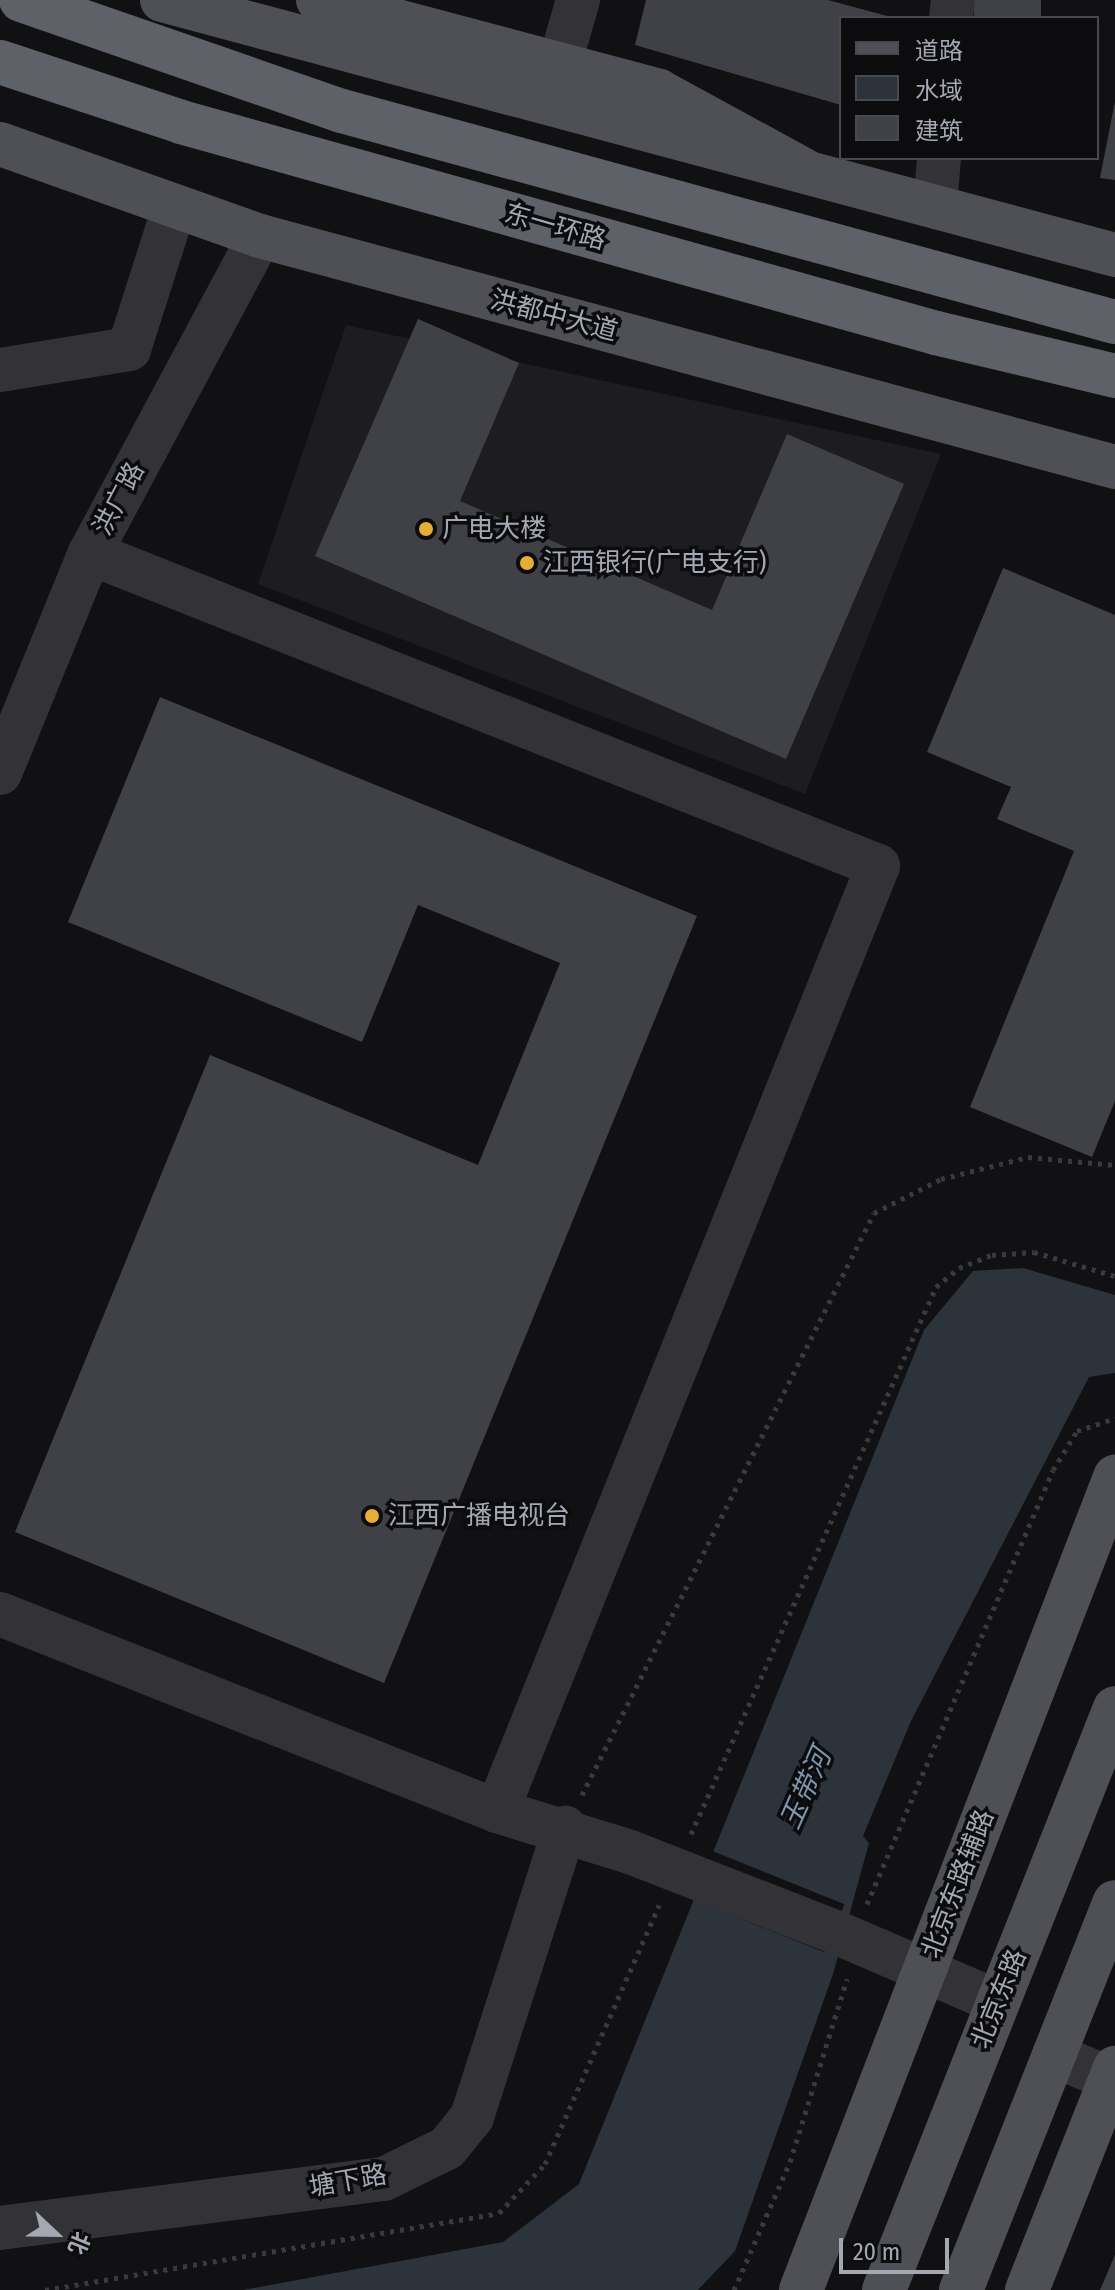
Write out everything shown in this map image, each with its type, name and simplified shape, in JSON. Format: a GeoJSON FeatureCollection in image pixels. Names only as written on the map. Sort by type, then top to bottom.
{"type":"FeatureCollection","features":[{"type":"Feature","properties":{"kind":"highway"},"geometry":{"type":"LineString","coordinates":[[21,0],[342,111],[1115,322]]}},
{"type":"Feature","properties":{"kind":"highway","name":"东一环路"},"geometry":{"type":"LineString","coordinates":[[0,62],[212,131],[936,333],[1115,376]]}},
{"type":"Feature","properties":{"kind":"main road"},"geometry":{"type":"LineString","coordinates":[[162,0],[1115,255]]}},
{"type":"Feature","properties":{"kind":"main road"},"geometry":{"type":"LineString","coordinates":[[318,0],[659,91],[804,170]]}},
{"type":"Feature","properties":{"kind":"main road","name":"洪都中大道"},"geometry":{"type":"LineString","coordinates":[[7,147],[260,236],[1115,467]]}},
{"type":"Feature","properties":{"kind":"main road","name":"北京东路辅路"},"geometry":{"type":"LineString","coordinates":[[801,2290],[1113,1483]]}},
{"type":"Feature","properties":{"kind":"main road","name":"北京东路"},"geometry":{"type":"LineString","coordinates":[[884,2290],[1115,1708]]}},
{"type":"Feature","properties":{"kind":"main road"},"geometry":{"type":"LineString","coordinates":[[961,2290],[1115,1902]]}},
{"type":"Feature","properties":{"kind":"main road"},"geometry":{"type":"LineString","coordinates":[[1027,2290],[1114,2076]]}},
{"type":"Feature","properties":{"kind":"street"},"geometry":{"type":"LineString","coordinates":[[548,102],[578,0]]}},
{"type":"Feature","properties":{"kind":"street"},"geometry":{"type":"LineString","coordinates":[[935,206],[939,160]]}},
{"type":"Feature","properties":{"kind":"street"},"geometry":{"type":"LineString","coordinates":[[0,370],[129,349],[174,208]]}},
{"type":"Feature","properties":{"kind":"street","name":"洪广路"},"geometry":{"type":"LineString","coordinates":[[0,773],[90,553],[260,236]]}},
{"type":"Feature","properties":{"kind":"street"},"geometry":{"type":"LineString","coordinates":[[90,553],[878,866],[497,1811]]}},
{"type":"Feature","properties":{"kind":"street"},"geometry":{"type":"LineString","coordinates":[[0,1614],[497,1811],[565,1828],[630,1852],[849,1938],[924,1973],[998,2002]]}},
{"type":"Feature","properties":{"kind":"street","name":"塘下路"},"geometry":{"type":"LineString","coordinates":[[0,2228],[384,2179],[447,2148],[472,2117],[565,1828]]}},
{"type":"Feature","properties":{"kind":"street"},"geometry":{"type":"LineString","coordinates":[[1054,2055],[1114,2076]]}},
{"type":"Feature","properties":{"kind":"path"},"geometry":{"type":"LineString","coordinates":[[565,1828],[874,1213],[941,1179],[1028,1157],[1115,1165]]}},
{"type":"Feature","properties":{"kind":"path"},"geometry":{"type":"LineString","coordinates":[[734,2290],[795,2148],[849,1938],[872,1883],[1053,1470],[1077,1431],[1115,1418]]}},
{"type":"Feature","properties":{"kind":"shaded area"},"geometry":{"type":"Polygon","coordinates":[[[346,325],[941,454],[805,794],[258,584],[346,325]]]}},
{"type":"Feature","properties":{"kind":"water","name":"玉带河"},"geometry":{"type":"Polygon","coordinates":[[[1023,1268],[1115,1295],[1115,1373],[1089,1377],[911,1721],[863,1836],[869,1843],[833,1974],[735,2251],[698,2290],[243,2290],[503,2242],[579,2184],[924,1330],[973,1271],[1023,1268]]]}},
{"type":"Feature","properties":{"kind":"pier"},"geometry":{"type":"Polygon","coordinates":[[[710,1850],[844,1904],[825,1953],[691,1898],[710,1850]]]}},
{"type":"Feature","properties":{"kind":"building"},"geometry":{"type":"Polygon","coordinates":[[[646,0],[828,0],[887,16],[839,16],[839,104],[635,45],[646,0]]]}},
{"type":"Feature","properties":{"kind":"building"},"geometry":{"type":"Polygon","coordinates":[[[974,0],[1041,0],[1041,16],[974,16],[974,0]]]}},
{"type":"Feature","properties":{"kind":"building"},"geometry":{"type":"Polygon","coordinates":[[[1115,101],[1115,180],[1100,178],[1115,101]]]}},
{"type":"Feature","properties":{"kind":"building","name":"广电大楼"},"geometry":{"type":"Polygon","coordinates":[[[418,319],[519,363],[460,501],[712,610],[787,434],[904,484],[786,759],[315,556],[418,319]]]}},
{"type":"Feature","properties":{"kind":"building"},"geometry":{"type":"Polygon","coordinates":[[[1003,568],[1115,615],[1115,1101],[1092,1157],[970,1107],[1074,851],[997,819],[1011,787],[927,752],[1003,568]]]}},
{"type":"Feature","properties":{"kind":"building"},"geometry":{"type":"Polygon","coordinates":[[[160,697],[697,916],[384,1683],[15,1532],[210,1055],[478,1165],[560,963],[418,905],[362,1042],[68,922],[160,697]]]}},
{"type":"Feature","properties":{"kind":"building"},"geometry":{"type":"Polygon","coordinates":[[[1115,2255],[1115,2290],[1100,2290],[1115,2255]]]}},
{"type":"Feature","properties":{"kind":"place","name":"广电大楼"},"geometry":{"type":"Point","coordinates":[426,529]}},
{"type":"Feature","properties":{"kind":"place","name":"江西银行(广电支行)"},"geometry":{"type":"Point","coordinates":[527,563]}},
{"type":"Feature","properties":{"kind":"place","name":"江西广播电视台"},"geometry":{"type":"Point","coordinates":[372,1516]}}]}
